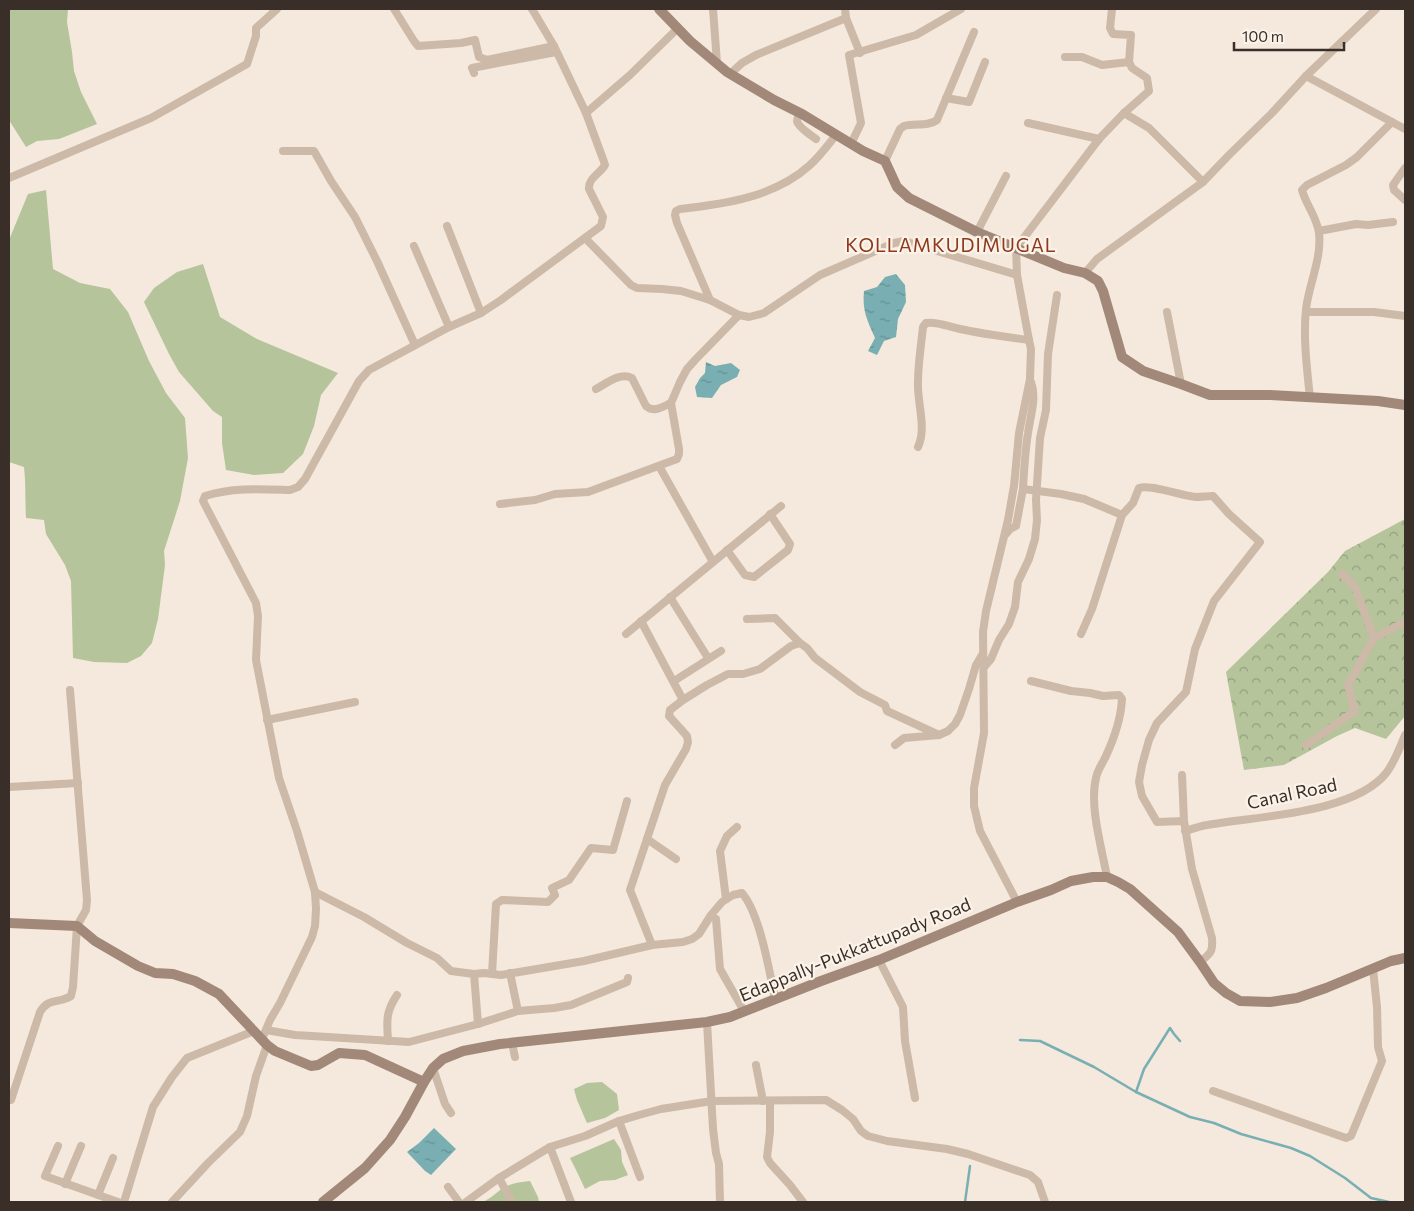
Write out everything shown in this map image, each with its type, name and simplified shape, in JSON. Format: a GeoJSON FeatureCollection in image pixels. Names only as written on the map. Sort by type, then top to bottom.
{"type":"FeatureCollection","features":[{"type":"Feature","properties":{"kind":"street"},"geometry":{"type":"LineString","coordinates":[[9,178],[151,118],[247,64],[256,36],[256,28],[277,9]]}},
{"type":"Feature","properties":{"kind":"street"},"geometry":{"type":"LineString","coordinates":[[394,9],[418,46],[461,43],[475,40],[479,56],[486,63]]}},
{"type":"Feature","properties":{"kind":"street"},"geometry":{"type":"LineString","coordinates":[[172,1202],[244,1126],[270,1020],[312,937],[316,910],[315,892],[279,778],[267,720],[256,660],[258,616],[256,603],[203,501],[204,496],[226,490],[290,490],[298,487],[305,479],[359,381],[369,370],[449,327],[481,313],[601,226],[603,217],[588,184],[602,171],[604,165],[586,113],[555,49],[532,9]]}},
{"type":"Feature","properties":{"kind":"street"},"geometry":{"type":"LineString","coordinates":[[659,9],[690,40],[730,74],[800,113],[836,136],[884,161],[898,187],[909,198],[977,232],[1064,268],[1085,274],[1098,281],[1122,357],[1143,371],[1210,395],[1270,395],[1405,405]]}},
{"type":"Feature","properties":{"kind":"street"},"geometry":{"type":"LineString","coordinates":[[714,9],[717,63]]}},
{"type":"Feature","properties":{"kind":"street"},"geometry":{"type":"LineString","coordinates":[[845,9],[846,18],[860,53]]}},
{"type":"Feature","properties":{"kind":"street"},"geometry":{"type":"LineString","coordinates":[[851,144],[861,123],[849,56],[916,36],[961,9]]}},
{"type":"Feature","properties":{"kind":"street"},"geometry":{"type":"LineString","coordinates":[[1017,902],[980,831],[974,806],[974,788],[984,733],[983,632],[986,611],[1005,536],[1014,486],[1019,434],[1030,379],[1031,349],[1017,275],[1016,248],[1099,139],[1149,91],[1147,78],[1132,68],[1129,62],[1131,35],[1113,34],[1110,28],[1112,9]]}},
{"type":"Feature","properties":{"kind":"street"},"geometry":{"type":"LineString","coordinates":[[1085,274],[1097,259],[1202,182],[1272,113],[1306,76],[1376,9]]}},
{"type":"Feature","properties":{"kind":"street"},"geometry":{"type":"LineString","coordinates":[[730,74],[742,63],[756,55],[846,18]]}},
{"type":"Feature","properties":{"kind":"street"},"geometry":{"type":"LineString","coordinates":[[586,113],[630,75],[678,28]]}},
{"type":"Feature","properties":{"kind":"street"},"geometry":{"type":"LineString","coordinates":[[884,161],[900,129],[909,124],[934,123],[937,120],[974,32]]}},
{"type":"Feature","properties":{"kind":"street"},"geometry":{"type":"LineString","coordinates":[[474,73],[472,68],[486,63],[555,49]]}},
{"type":"Feature","properties":{"kind":"street"},"geometry":{"type":"LineString","coordinates":[[1065,57],[1082,57],[1102,65],[1129,62]]}},
{"type":"Feature","properties":{"kind":"street"},"geometry":{"type":"LineString","coordinates":[[946,98],[969,102],[985,62]]}},
{"type":"Feature","properties":{"kind":"street"},"geometry":{"type":"LineString","coordinates":[[1306,76],[1405,129]]}},
{"type":"Feature","properties":{"kind":"street"},"geometry":{"type":"LineString","coordinates":[[800,113],[797,122],[816,139]]}},
{"type":"Feature","properties":{"kind":"street"},"geometry":{"type":"LineString","coordinates":[[1124,113],[1149,128],[1202,182]]}},
{"type":"Feature","properties":{"kind":"street"},"geometry":{"type":"LineString","coordinates":[[1310,398],[1305,342],[1306,312],[1318,253],[1318,231],[1316,218],[1302,190],[1307,185],[1346,166],[1357,158],[1392,122]]}},
{"type":"Feature","properties":{"kind":"street"},"geometry":{"type":"LineString","coordinates":[[1028,123],[1099,139]]}},
{"type":"Feature","properties":{"kind":"street"},"geometry":{"type":"LineString","coordinates":[[710,300],[677,223],[676,211],[724,204],[778,187],[811,164],[836,136]]}},
{"type":"Feature","properties":{"kind":"street"},"geometry":{"type":"LineString","coordinates":[[283,152],[314,150],[355,217],[415,345]]}},
{"type":"Feature","properties":{"kind":"street"},"geometry":{"type":"LineString","coordinates":[[1405,168],[1393,185],[1394,190],[1405,200]]}},
{"type":"Feature","properties":{"kind":"street"},"geometry":{"type":"LineString","coordinates":[[977,232],[1006,176]]}},
{"type":"Feature","properties":{"kind":"street"},"geometry":{"type":"LineString","coordinates":[[1318,231],[1356,224],[1368,225],[1393,222]]}},
{"type":"Feature","properties":{"kind":"street"},"geometry":{"type":"LineString","coordinates":[[447,226],[481,313]]}},
{"type":"Feature","properties":{"kind":"street"},"geometry":{"type":"LineString","coordinates":[[585,238],[631,285],[637,288],[662,288],[681,291],[710,300],[739,315],[749,317],[764,313],[820,275],[894,242],[904,241],[1017,275]]}},
{"type":"Feature","properties":{"kind":"street"},"geometry":{"type":"LineString","coordinates":[[414,246],[449,327]]}},
{"type":"Feature","properties":{"kind":"street"},"geometry":{"type":"LineString","coordinates":[[984,667],[991,659],[999,640],[1009,624],[1017,596],[1018,582],[1029,559],[1034,540],[1037,520],[1040,438],[1046,410],[1048,354],[1057,295]]}},
{"type":"Feature","properties":{"kind":"street"},"geometry":{"type":"LineString","coordinates":[[1167,312],[1181,384]]}},
{"type":"Feature","properties":{"kind":"street"},"geometry":{"type":"LineString","coordinates":[[1306,312],[1374,312],[1405,316]]}},
{"type":"Feature","properties":{"kind":"street"},"geometry":{"type":"LineString","coordinates":[[500,504],[535,500],[555,494],[588,492],[677,459],[680,454],[671,403],[680,382],[687,369],[739,315]]}},
{"type":"Feature","properties":{"kind":"street"},"geometry":{"type":"LineString","coordinates":[[918,447],[922,426],[918,401],[918,383],[923,328],[926,323],[932,322],[987,335],[1029,340]]}},
{"type":"Feature","properties":{"kind":"street"},"geometry":{"type":"LineString","coordinates":[[596,389],[624,375],[632,378],[648,408],[652,410],[657,409],[671,403]]}},
{"type":"Feature","properties":{"kind":"street"},"geometry":{"type":"LineString","coordinates":[[1005,536],[1010,529],[1016,526],[1023,489],[1028,432],[1034,402],[1033,387],[1030,379]]}},
{"type":"Feature","properties":{"kind":"street"},"geometry":{"type":"LineString","coordinates":[[659,466],[713,562]]}},
{"type":"Feature","properties":{"kind":"street"},"geometry":{"type":"LineString","coordinates":[[1081,634],[1092,609],[1122,515],[1133,503],[1140,488],[1145,486],[1180,494],[1212,496],[1260,542],[1214,601],[1195,649],[1186,692],[1157,723],[1149,740],[1142,765],[1140,782],[1142,796],[1157,822],[1184,821]]}},
{"type":"Feature","properties":{"kind":"street"},"geometry":{"type":"LineString","coordinates":[[1023,489],[1084,499],[1122,515]]}},
{"type":"Feature","properties":{"kind":"street"},"geometry":{"type":"LineString","coordinates":[[626,634],[781,506]]}},
{"type":"Feature","properties":{"kind":"street"},"geometry":{"type":"LineString","coordinates":[[727,550],[745,575],[754,577],[788,550],[790,544],[770,514]]}},
{"type":"Feature","properties":{"kind":"street"},"geometry":{"type":"LineString","coordinates":[[1342,574],[1356,587],[1374,638]]}},
{"type":"Feature","properties":{"kind":"street"},"geometry":{"type":"LineString","coordinates":[[670,597],[708,658]]}},
{"type":"Feature","properties":{"kind":"street"},"geometry":{"type":"LineString","coordinates":[[747,619],[775,618],[815,658],[860,692],[885,705],[887,711],[939,735]]}},
{"type":"Feature","properties":{"kind":"street"},"geometry":{"type":"LineString","coordinates":[[641,621],[683,700]]}},
{"type":"Feature","properties":{"kind":"street"},"geometry":{"type":"LineString","coordinates":[[1306,745],[1355,711],[1348,685],[1374,638],[1405,622]]}},
{"type":"Feature","properties":{"kind":"street"},"geometry":{"type":"LineString","coordinates":[[652,945],[630,890],[666,785],[688,742],[687,736],[669,716],[670,710],[707,684],[728,674],[743,674],[760,669],[791,646],[800,643]]}},
{"type":"Feature","properties":{"kind":"street"},"geometry":{"type":"LineString","coordinates":[[674,681],[721,651]]}},
{"type":"Feature","properties":{"kind":"street"},"geometry":{"type":"LineString","coordinates":[[895,745],[904,738],[939,735],[948,731],[955,724],[960,715],[976,665],[982,655]]}},
{"type":"Feature","properties":{"kind":"street"},"geometry":{"type":"LineString","coordinates":[[1031,681],[1071,691],[1103,696],[1118,695],[1122,698],[1122,709],[1117,727],[1096,776],[1094,790],[1097,824],[1107,877],[1130,889],[1178,932],[1214,983],[1226,993],[1240,1001],[1270,1002],[1297,998],[1391,961],[1405,958]]}},
{"type":"Feature","properties":{"kind":"street"},"geometry":{"type":"LineString","coordinates":[[11,1100],[40,1012],[48,1003],[71,996],[77,926],[86,910],[87,900],[70,690]]}},
{"type":"Feature","properties":{"kind":"street"},"geometry":{"type":"LineString","coordinates":[[267,720],[355,702]]}},
{"type":"Feature","properties":{"kind":"street","name":"Canal Road"},"geometry":{"type":"LineString","coordinates":[[1185,831],[1205,825],[1304,811],[1338,802],[1355,795],[1372,787],[1386,773],[1405,735]]}},
{"type":"Feature","properties":{"kind":"street"},"geometry":{"type":"LineString","coordinates":[[1182,775],[1185,831],[1192,869],[1212,938],[1211,953],[1200,962]]}},
{"type":"Feature","properties":{"kind":"street"},"geometry":{"type":"LineString","coordinates":[[9,787],[78,783]]}},
{"type":"Feature","properties":{"kind":"street"},"geometry":{"type":"LineString","coordinates":[[492,974],[496,904],[502,900],[548,902],[555,895],[552,888],[569,880],[590,848],[613,850],[627,801]]}},
{"type":"Feature","properties":{"kind":"street"},"geometry":{"type":"LineString","coordinates":[[726,900],[720,850],[727,836],[737,827]]}},
{"type":"Feature","properties":{"kind":"street"},"geometry":{"type":"LineString","coordinates":[[647,839],[676,858]]}},
{"type":"Feature","properties":{"kind":"street","name":"Edappally-Pukkattupady Road"},"geometry":{"type":"LineString","coordinates":[[323,1202],[366,1168],[390,1140],[433,1068],[443,1059],[463,1051],[512,1043],[707,1022],[730,1017],[775,998],[879,960],[1071,881],[1093,877],[1107,877]]}},
{"type":"Feature","properties":{"kind":"street"},"geometry":{"type":"LineString","coordinates":[[315,892],[437,958],[451,971],[501,975],[584,961],[652,945],[683,942],[692,939],[699,934],[722,902],[742,893],[747,899],[762,939],[775,998]]}},
{"type":"Feature","properties":{"kind":"street"},"geometry":{"type":"LineString","coordinates":[[716,919],[720,969],[744,1011]]}},
{"type":"Feature","properties":{"kind":"street"},"geometry":{"type":"LineString","coordinates":[[9,923],[77,926],[96,941],[138,966],[155,973],[173,974],[195,981],[219,994],[254,1031],[265,1038],[275,1051],[310,1066],[318,1066],[339,1053],[365,1055],[424,1082]]}},
{"type":"Feature","properties":{"kind":"street"},"geometry":{"type":"LineString","coordinates":[[879,960],[903,1007],[905,1041],[915,1098]]}},
{"type":"Feature","properties":{"kind":"street"},"geometry":{"type":"LineString","coordinates":[[1213,1091],[1346,1138],[1351,1136],[1382,1061],[1378,1047],[1377,1007],[1373,969]]}},
{"type":"Feature","properties":{"kind":"street"},"geometry":{"type":"LineString","coordinates":[[510,973],[518,1011]]}},
{"type":"Feature","properties":{"kind":"street"},"geometry":{"type":"LineString","coordinates":[[474,974],[478,1024]]}},
{"type":"Feature","properties":{"kind":"street"},"geometry":{"type":"LineString","coordinates":[[265,1038],[295,1035],[409,1042],[478,1024],[518,1011],[571,1005],[627,982],[628,978]]}},
{"type":"Feature","properties":{"kind":"street"},"geometry":{"type":"LineString","coordinates":[[388,1042],[387,1019],[390,1006],[397,995]]}},
{"type":"Feature","properties":{"kind":"street"},"geometry":{"type":"LineString","coordinates":[[707,1022],[713,1129],[719,1164],[720,1202]]}},
{"type":"Feature","properties":{"kind":"street"},"geometry":{"type":"LineString","coordinates":[[124,1202],[153,1107],[172,1076],[187,1058],[254,1031]]}},
{"type":"Feature","properties":{"kind":"street"},"geometry":{"type":"LineString","coordinates":[[512,1043],[514,1057]]}},
{"type":"Feature","properties":{"kind":"street"},"geometry":{"type":"LineString","coordinates":[[756,1065],[766,1101],[770,1132],[767,1157],[803,1202]]}},
{"type":"Feature","properties":{"kind":"street"},"geometry":{"type":"LineString","coordinates":[[433,1068],[445,1104],[451,1113]]}},
{"type":"Feature","properties":{"kind":"street"},"geometry":{"type":"LineString","coordinates":[[466,1202],[499,1178],[550,1147],[585,1136],[619,1121],[661,1109],[712,1101],[826,1100],[853,1119],[861,1131],[868,1136],[886,1141],[947,1149],[968,1154],[1030,1175],[1038,1182],[1045,1202]]}},
{"type":"Feature","properties":{"kind":"street"},"geometry":{"type":"LineString","coordinates":[[619,1121],[640,1177]]}},
{"type":"Feature","properties":{"kind":"street"},"geometry":{"type":"LineString","coordinates":[[58,1146],[45,1176],[118,1202]]}},
{"type":"Feature","properties":{"kind":"street"},"geometry":{"type":"LineString","coordinates":[[65,1184],[81,1146]]}},
{"type":"Feature","properties":{"kind":"street"},"geometry":{"type":"LineString","coordinates":[[550,1147],[571,1202]]}},
{"type":"Feature","properties":{"kind":"street"},"geometry":{"type":"LineString","coordinates":[[98,1195],[113,1158]]}},
{"type":"Feature","properties":{"kind":"street"},"geometry":{"type":"LineString","coordinates":[[499,1178],[512,1202]]}},
{"type":"Feature","properties":{"kind":"street"},"geometry":{"type":"LineString","coordinates":[[448,1187],[459,1202]]}},
{"type":"Feature","properties":{"kind":"green space"},"geometry":{"type":"Polygon","coordinates":[[[9,9],[68,9],[67,22],[74,71],[81,92],[97,124],[59,139],[37,141],[26,147],[9,120],[9,9]]]}},
{"type":"Feature","properties":{"kind":"green space"},"geometry":{"type":"Polygon","coordinates":[[[46,190],[53,269],[80,283],[110,289],[128,312],[149,361],[166,393],[185,418],[188,458],[180,501],[164,551],[165,565],[158,619],[152,643],[141,656],[127,663],[94,662],[73,658],[71,581],[65,565],[46,534],[44,520],[26,518],[24,467],[9,462],[9,240],[28,194],[46,190]]]}},
{"type":"Feature","properties":{"kind":"green space"},"geometry":{"type":"Polygon","coordinates":[[[203,264],[220,317],[257,339],[338,373],[321,395],[314,426],[303,454],[283,473],[254,475],[226,470],[222,443],[222,417],[213,411],[179,372],[144,302],[154,288],[177,272],[203,264]]]}},
{"type":"Feature","properties":{"kind":"green space"},"geometry":{"type":"Polygon","coordinates":[[[1405,519],[1405,716],[1386,739],[1355,728],[1284,765],[1244,770],[1226,672],[1328,572],[1345,551],[1405,519]]]}},
{"type":"Feature","properties":{"kind":"green space"},"geometry":{"type":"Polygon","coordinates":[[[602,1082],[617,1094],[619,1110],[605,1118],[587,1123],[574,1089],[587,1083],[602,1082]]]}},
{"type":"Feature","properties":{"kind":"green space"},"geometry":{"type":"Polygon","coordinates":[[[614,1139],[621,1150],[622,1162],[628,1175],[615,1180],[600,1181],[585,1189],[570,1158],[614,1139]]]}},
{"type":"Feature","properties":{"kind":"green space"},"geometry":{"type":"Polygon","coordinates":[[[530,1181],[539,1202],[483,1202],[506,1186],[530,1181]]]}},
{"type":"Feature","properties":{"kind":"water"},"geometry":{"type":"Polygon","coordinates":[[[896,274],[905,285],[906,302],[898,319],[896,337],[884,341],[877,355],[868,351],[875,338],[866,315],[864,291],[877,287],[885,277],[896,274]]]}},
{"type":"Feature","properties":{"kind":"water"},"geometry":{"type":"Polygon","coordinates":[[[706,362],[715,366],[731,363],[740,370],[737,377],[721,385],[712,398],[697,397],[695,387],[705,373],[706,362]]]}},
{"type":"Feature","properties":{"kind":"water"},"geometry":{"type":"Polygon","coordinates":[[[434,1128],[456,1149],[431,1175],[407,1152],[434,1128]]]}},
{"type":"Feature","properties":{"kind":"waterway"},"geometry":{"type":"LineString","coordinates":[[1180,1041],[1170,1028],[1144,1069],[1136,1092],[1190,1117],[1291,1148],[1310,1156],[1345,1178],[1371,1198],[1389,1202]]}},
{"type":"Feature","properties":{"kind":"waterway"},"geometry":{"type":"LineString","coordinates":[[1020,1040],[1040,1041],[1094,1067],[1136,1092]]}},
{"type":"Feature","properties":{"kind":"waterway"},"geometry":{"type":"LineString","coordinates":[[965,1202],[970,1166]]}},
{"type":"Feature","properties":{"kind":"district","name":"KOLLAMKUDIMUGAL"},"geometry":{"type":"Point","coordinates":[951,245]}}]}
